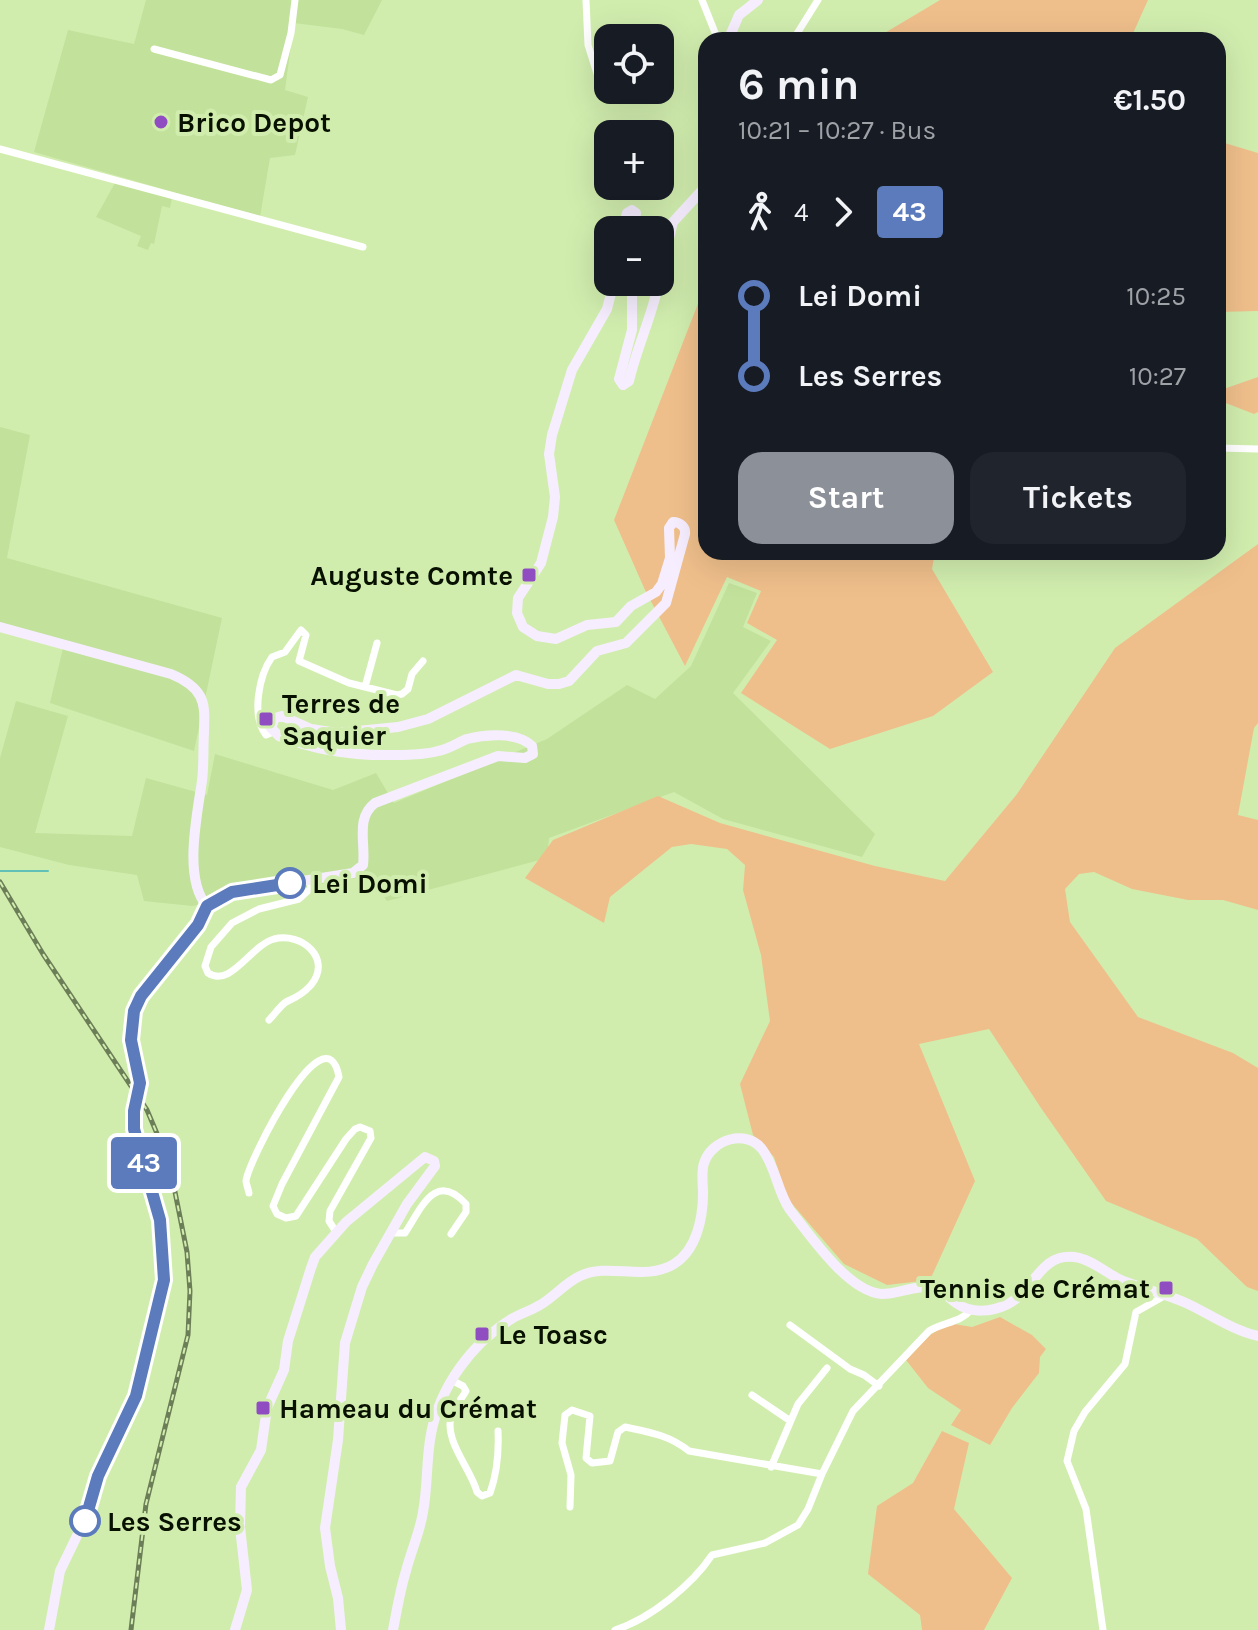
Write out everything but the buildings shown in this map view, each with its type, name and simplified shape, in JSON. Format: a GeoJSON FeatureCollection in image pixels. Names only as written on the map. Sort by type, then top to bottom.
{"type":"FeatureCollection","features":[{"type":"Feature","properties":{"kind":"street"},"geometry":{"type":"LineString","coordinates":[[154,49],[271,80],[280,75],[284,64],[295,0]]}},
{"type":"Feature","properties":{"kind":"street"},"geometry":{"type":"LineString","coordinates":[[586,0],[588,45],[594,64]]}},
{"type":"Feature","properties":{"kind":"street"},"geometry":{"type":"LineString","coordinates":[[702,0],[715,32]]}},
{"type":"Feature","properties":{"kind":"street"},"geometry":{"type":"LineString","coordinates":[[732,32],[739,15],[758,0]]}},
{"type":"Feature","properties":{"kind":"street"},"geometry":{"type":"LineString","coordinates":[[798,32],[818,0]]}},
{"type":"Feature","properties":{"kind":"street"},"geometry":{"type":"LineString","coordinates":[[0,149],[363,247]]}},
{"type":"Feature","properties":{"kind":"street"},"geometry":{"type":"LineString","coordinates":[[674,221],[698,195]]}},
{"type":"Feature","properties":{"kind":"street"},"geometry":{"type":"LineString","coordinates":[[273,732],[271,722],[282,716],[311,729],[337,733],[411,725],[516,675],[548,684],[569,681],[597,651],[626,643],[663,608],[674,582],[685,534],[684,528],[677,522],[669,528],[670,558],[662,584],[656,592],[631,606],[616,622],[587,625],[556,639],[529,631],[517,613],[518,598],[541,563],[549,538],[555,497],[549,454],[552,435],[572,370],[607,309],[610,296]]}},
{"type":"Feature","properties":{"kind":"street"},"geometry":{"type":"LineString","coordinates":[[632,296],[632,330],[619,379],[623,385],[629,381],[633,360],[656,296]]}},
{"type":"Feature","properties":{"kind":"street"},"geometry":{"type":"LineString","coordinates":[[1226,448],[1258,449]]}},
{"type":"Feature","properties":{"kind":"street"},"geometry":{"type":"LineString","coordinates":[[0,627],[171,674],[188,682],[199,694],[204,713],[202,778],[194,850],[195,884],[207,903]]}},
{"type":"Feature","properties":{"kind":"street"},"geometry":{"type":"LineString","coordinates":[[49,1630],[60,1571],[88,1513],[102,1466],[136,1396],[164,1280],[160,1220],[134,1129],[140,1083],[131,1040],[132,1019],[141,996],[198,925],[207,903],[247,888],[347,875],[361,868],[364,862],[363,821],[375,803],[498,756],[528,758],[533,754],[532,746],[521,738],[505,736],[470,738],[428,753],[357,754],[291,741],[273,732],[266,735],[261,727],[259,686],[272,657],[285,652],[301,630],[306,635],[299,658],[301,663],[365,687],[402,694],[423,661]]}},
{"type":"Feature","properties":{"kind":"street"},"geometry":{"type":"LineString","coordinates":[[365,687],[377,643]]}},
{"type":"Feature","properties":{"kind":"street"},"geometry":{"type":"LineString","coordinates":[[269,1020],[286,1003],[297,999],[314,981],[319,963],[309,946],[285,937],[270,940],[221,977],[208,973],[206,960],[211,947],[232,923],[259,909],[299,899],[310,889],[312,880]]}},
{"type":"Feature","properties":{"kind":"street"},"geometry":{"type":"LineString","coordinates":[[249,1193],[246,1181],[289,1091],[314,1063],[322,1059],[332,1062],[339,1077],[273,1206],[277,1214],[286,1218],[296,1216],[346,1139],[360,1127],[370,1131],[371,1138],[330,1211],[329,1221],[336,1232]]}},
{"type":"Feature","properties":{"kind":"street"},"geometry":{"type":"LineString","coordinates":[[393,1630],[402,1585],[423,1513],[432,1428],[451,1380],[469,1355],[491,1335],[545,1302],[580,1275],[648,1273],[676,1263],[691,1244],[700,1224],[703,1164],[715,1147],[734,1138],[749,1140],[765,1152],[782,1198],[790,1210],[855,1285],[869,1292],[883,1294],[929,1288],[971,1310],[985,1311],[1007,1305],[1023,1293],[1045,1265],[1060,1257],[1078,1258],[1124,1281],[1166,1295],[1258,1336]]}},
{"type":"Feature","properties":{"kind":"street"},"geometry":{"type":"LineString","coordinates":[[235,1630],[247,1590],[240,1527],[241,1487],[262,1446],[267,1408],[284,1370],[288,1341],[315,1257],[336,1232],[420,1160],[431,1158],[435,1166],[407,1204],[362,1287],[345,1343],[343,1387],[325,1528],[341,1630]]}},
{"type":"Feature","properties":{"kind":"street"},"geometry":{"type":"LineString","coordinates":[[391,1233],[405,1233],[420,1208],[437,1192],[450,1189],[466,1204],[465,1215],[451,1234]]}},
{"type":"Feature","properties":{"kind":"street"},"geometry":{"type":"LineString","coordinates":[[1103,1630],[1086,1509],[1067,1461],[1071,1438],[1085,1412],[1125,1364],[1136,1312],[1166,1295]]}},
{"type":"Feature","properties":{"kind":"street"},"geometry":{"type":"LineString","coordinates":[[615,1630],[641,1619],[699,1574],[712,1555],[765,1543],[798,1525],[853,1411],[929,1331],[958,1320],[971,1310]]}},
{"type":"Feature","properties":{"kind":"street"},"geometry":{"type":"LineString","coordinates":[[790,1325],[879,1386]]}},
{"type":"Feature","properties":{"kind":"street"},"geometry":{"type":"LineString","coordinates":[[771,1467],[798,1404],[827,1368]]}},
{"type":"Feature","properties":{"kind":"street"},"geometry":{"type":"LineString","coordinates":[[451,1380],[466,1391],[453,1410],[451,1435],[477,1492],[482,1496],[490,1493],[494,1478],[498,1460],[498,1431]]}},
{"type":"Feature","properties":{"kind":"street"},"geometry":{"type":"LineString","coordinates":[[752,1395],[789,1420]]}},
{"type":"Feature","properties":{"kind":"street"},"geometry":{"type":"LineString","coordinates":[[570,1507],[571,1475],[562,1443],[565,1415],[569,1411],[590,1416],[586,1453],[589,1463],[606,1464],[610,1461],[618,1432],[625,1427],[662,1434],[689,1451],[822,1474]]}},
{"type":"Feature","properties":{"kind":"shaded area"},"geometry":{"type":"Polygon","coordinates":[[[146,0],[382,0],[364,35],[294,23],[285,90],[308,97],[295,155],[270,158],[260,217],[34,152],[68,30],[134,44],[146,0]]]}},
{"type":"Feature","properties":{"kind":"shaded area"},"geometry":{"type":"Polygon","coordinates":[[[940,0],[1148,0],[1134,32],[886,32],[940,0]]]}},
{"type":"Feature","properties":{"kind":"shaded area"},"geometry":{"type":"Polygon","coordinates":[[[1226,143],[1258,153],[1258,311],[1226,312],[1226,143]]]}},
{"type":"Feature","properties":{"kind":"shaded area"},"geometry":{"type":"Polygon","coordinates":[[[115,183],[172,198],[170,208],[162,206],[154,244],[151,243],[148,250],[137,246],[141,236],[96,217],[115,183]]]}},
{"type":"Feature","properties":{"kind":"shaded area"},"geometry":{"type":"Polygon","coordinates":[[[698,304],[698,560],[934,560],[932,569],[993,672],[933,716],[830,749],[741,693],[777,640],[747,623],[761,591],[727,577],[685,666],[645,590],[614,520],[698,304]]]}},
{"type":"Feature","properties":{"kind":"shaded area"},"geometry":{"type":"Polygon","coordinates":[[[1258,377],[1258,412],[1254,414],[1226,403],[1226,388],[1258,377]]]}},
{"type":"Feature","properties":{"kind":"shaded area"},"geometry":{"type":"Polygon","coordinates":[[[0,427],[30,435],[7,558],[222,618],[194,751],[50,703],[63,648],[0,632],[0,427]]]}},
{"type":"Feature","properties":{"kind":"shaded area"},"geometry":{"type":"Polygon","coordinates":[[[1258,544],[1258,723],[1254,728],[1238,815],[1258,820],[1258,910],[1223,900],[1188,900],[1132,889],[1094,872],[1079,874],[1065,889],[1070,922],[1138,1017],[1233,1053],[1258,1068],[1258,1291],[1247,1287],[1197,1239],[1106,1201],[989,1029],[919,1044],[975,1181],[930,1280],[887,1285],[844,1264],[787,1198],[774,1157],[753,1135],[740,1084],[770,1021],[761,955],[743,890],[745,865],[727,849],[691,844],[672,847],[610,897],[604,923],[525,878],[553,840],[658,796],[720,823],[875,866],[945,881],[1017,794],[1115,648],[1258,544]]]}},
{"type":"Feature","properties":{"kind":"shaded area"},"geometry":{"type":"Polygon","coordinates":[[[729,583],[757,593],[743,627],[771,641],[733,693],[875,834],[862,857],[723,819],[674,792],[549,838],[547,858],[387,901],[370,876],[192,906],[144,901],[137,875],[69,865],[0,847],[0,758],[16,701],[68,716],[35,833],[132,836],[146,778],[207,795],[215,754],[333,790],[376,773],[394,803],[547,739],[627,685],[655,699],[691,666],[729,583]]]}},
{"type":"Feature","properties":{"kind":"shaded area"},"geometry":{"type":"Polygon","coordinates":[[[1000,1317],[1032,1335],[1046,1349],[1040,1357],[1039,1373],[1012,1408],[990,1445],[951,1425],[961,1410],[928,1388],[906,1360],[940,1329],[954,1324],[972,1327],[1000,1317]]]}},
{"type":"Feature","properties":{"kind":"shaded area"},"geometry":{"type":"Polygon","coordinates":[[[942,1431],[969,1443],[954,1509],[1012,1578],[984,1630],[922,1630],[920,1615],[868,1574],[877,1506],[913,1483],[942,1431]]]}},
{"type":"Feature","properties":{"kind":"waterway"},"geometry":{"type":"LineString","coordinates":[[0,871],[48,871]]}},
{"type":"Feature","properties":{"kind":"railway"},"geometry":{"type":"LineString","coordinates":[[0,882],[43,954],[147,1110],[169,1162],[187,1252],[190,1291],[188,1335],[146,1504],[131,1630]]}},
{"type":"Feature","properties":{"kind":"bus line","name":"43"},"geometry":{"type":"LineString","coordinates":[[85,1521],[98,1476],[136,1396],[164,1280],[160,1220],[134,1129],[140,1083],[130,1030],[134,1011],[141,996],[204,917],[207,906],[232,892],[290,883]]}},
{"type":"Feature","properties":{"kind":"place","name":"Brico Depot"},"geometry":{"type":"Point","coordinates":[161,122]}},
{"type":"Feature","properties":{"kind":"place","name":"Auguste Comte"},"geometry":{"type":"Point","coordinates":[529,575]}},
{"type":"Feature","properties":{"kind":"place","name":"Terres de Saquier"},"geometry":{"type":"Point","coordinates":[266,719]}},
{"type":"Feature","properties":{"kind":"place","name":"Lei Domi"},"geometry":{"type":"Point","coordinates":[290,883]}},
{"type":"Feature","properties":{"kind":"place","name":"Tennis de Crémat"},"geometry":{"type":"Point","coordinates":[1166,1288]}},
{"type":"Feature","properties":{"kind":"place","name":"Le Toasc"},"geometry":{"type":"Point","coordinates":[482,1334]}},
{"type":"Feature","properties":{"kind":"place","name":"Hameau du Crémat"},"geometry":{"type":"Point","coordinates":[263,1408]}},
{"type":"Feature","properties":{"kind":"place","name":"Les Serres"},"geometry":{"type":"Point","coordinates":[85,1521]}}]}
